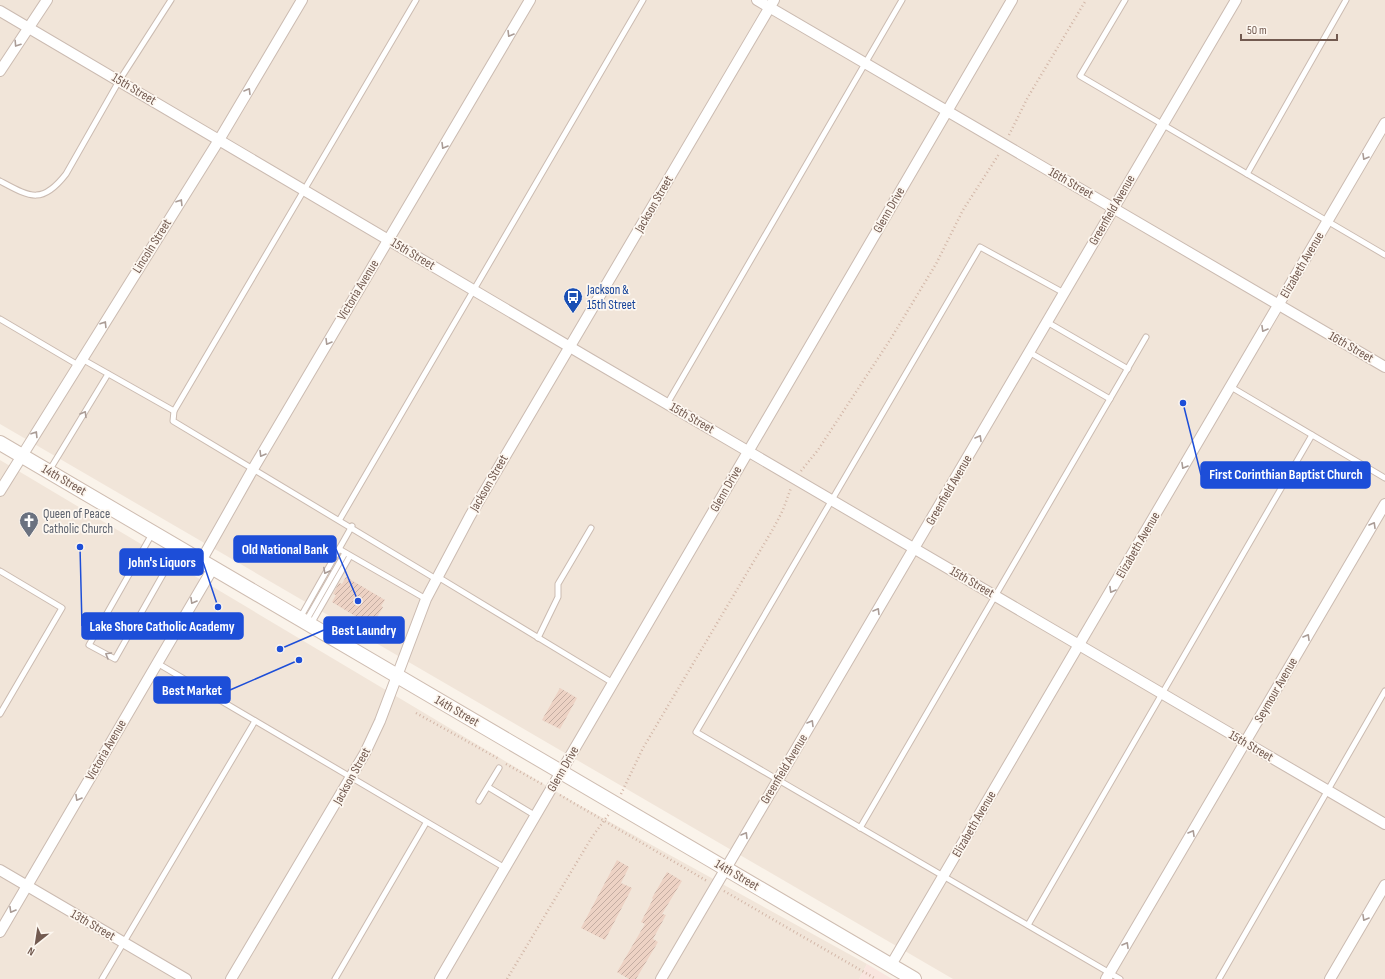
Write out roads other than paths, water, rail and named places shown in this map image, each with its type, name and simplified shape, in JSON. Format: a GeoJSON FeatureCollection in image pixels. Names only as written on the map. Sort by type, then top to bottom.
{"type":"FeatureCollection","features":[{"type":"Feature","properties":{"kind":"street"},"geometry":{"type":"LineString","coordinates":[[0,71],[47,0]]}},
{"type":"Feature","properties":{"kind":"street","name":"Lincoln Street"},"geometry":{"type":"LineString","coordinates":[[0,491],[21,455],[219,140],[302,0]]}},
{"type":"Feature","properties":{"kind":"street","name":"Victoria Avenue"},"geometry":{"type":"LineString","coordinates":[[0,932],[157,663],[253,469],[530,0]]}},
{"type":"Feature","properties":{"kind":"street","name":"16th Street"},"geometry":{"type":"LineString","coordinates":[[757,0],[772,4],[865,63],[1385,367]]}},
{"type":"Feature","properties":{"kind":"street","name":"Glenn Drive"},"geometry":{"type":"LineString","coordinates":[[440,979],[1012,0]]}},
{"type":"Feature","properties":{"kind":"street","name":"Greenfield Avenue"},"geometry":{"type":"LineString","coordinates":[[661,979],[1236,0]]}},
{"type":"Feature","properties":{"kind":"street","name":"Jackson Street"},"geometry":{"type":"LineString","coordinates":[[230,979],[351,779],[378,726],[426,599],[470,516],[772,4]]}},
{"type":"Feature","properties":{"kind":"street","name":"15th Street"},"geometry":{"type":"LineString","coordinates":[[0,11],[570,347],[1385,824]]}},
{"type":"Feature","properties":{"kind":"street","name":"Elizabeth Avenue"},"geometry":{"type":"LineString","coordinates":[[891,965],[1385,123]]}},
{"type":"Feature","properties":{"kind":"street","name":"14th Street"},"geometry":{"type":"LineString","coordinates":[[0,443],[914,979]]}},
{"type":"Feature","properties":{"kind":"street","name":"Seymour Avenue"},"geometry":{"type":"LineString","coordinates":[[1108,976],[1385,504]]}},
{"type":"Feature","properties":{"kind":"street","name":"13th Street"},"geometry":{"type":"LineString","coordinates":[[0,870],[186,979]]}},
{"type":"Feature","properties":{"kind":"street"},"geometry":{"type":"LineString","coordinates":[[1330,979],[1385,885]]}},
{"type":"Feature","properties":{"kind":"lane"},"geometry":{"type":"LineString","coordinates":[[0,181],[22,192],[35,196],[47,192],[57,186],[66,174],[119,81],[171,0]]}},
{"type":"Feature","properties":{"kind":"lane"},"geometry":{"type":"LineString","coordinates":[[416,0],[174,411],[173,421],[352,526],[613,683]]}},
{"type":"Feature","properties":{"kind":"lane"},"geometry":{"type":"LineString","coordinates":[[340,519],[643,0]]}},
{"type":"Feature","properties":{"kind":"lane"},"geometry":{"type":"LineString","coordinates":[[668,404],[902,0]]}},
{"type":"Feature","properties":{"kind":"lane"},"geometry":{"type":"LineString","coordinates":[[1125,0],[1080,76],[1385,254]]}},
{"type":"Feature","properties":{"kind":"lane"},"geometry":{"type":"LineString","coordinates":[[1247,174],[1346,0]]}},
{"type":"Feature","properties":{"kind":"lane"},"geometry":{"type":"LineString","coordinates":[[1064,293],[980,247],[696,732],[1028,925],[1108,976],[1120,979]]}},
{"type":"Feature","properties":{"kind":"lane"},"geometry":{"type":"LineString","coordinates":[[0,319],[80,362],[108,374],[174,411]]}},
{"type":"Feature","properties":{"kind":"lane"},"geometry":{"type":"LineString","coordinates":[[1047,322],[1128,369]]}},
{"type":"Feature","properties":{"kind":"lane"},"geometry":{"type":"LineString","coordinates":[[860,828],[1146,337]]}},
{"type":"Feature","properties":{"kind":"lane"},"geometry":{"type":"LineString","coordinates":[[1030,352],[1110,399]]}},
{"type":"Feature","properties":{"kind":"lane"},"geometry":{"type":"LineString","coordinates":[[49,472],[108,374]]}},
{"type":"Feature","properties":{"kind":"lane"},"geometry":{"type":"LineString","coordinates":[[1231,387],[1385,478]]}},
{"type":"Feature","properties":{"kind":"lane"},"geometry":{"type":"LineString","coordinates":[[1028,925],[1312,435]]}},
{"type":"Feature","properties":{"kind":"lane"},"geometry":{"type":"LineString","coordinates":[[305,622],[339,549],[352,526]]}},
{"type":"Feature","properties":{"kind":"lane"},"geometry":{"type":"LineString","coordinates":[[538,638],[558,597],[558,584],[591,528]]}},
{"type":"Feature","properties":{"kind":"lane"},"geometry":{"type":"LineString","coordinates":[[153,533],[89,644],[115,659],[179,548]]}},
{"type":"Feature","properties":{"kind":"lane"},"geometry":{"type":"LineString","coordinates":[[339,549],[426,599]]}},
{"type":"Feature","properties":{"kind":"lane"},"geometry":{"type":"LineString","coordinates":[[305,622],[347,554]]}},
{"type":"Feature","properties":{"kind":"lane"},"geometry":{"type":"LineString","coordinates":[[0,572],[62,608],[0,714]]}},
{"type":"Feature","properties":{"kind":"lane"},"geometry":{"type":"LineString","coordinates":[[157,663],[351,779],[505,868]]}},
{"type":"Feature","properties":{"kind":"lane"},"geometry":{"type":"LineString","coordinates":[[1218,979],[1385,691]]}},
{"type":"Feature","properties":{"kind":"lane"},"geometry":{"type":"LineString","coordinates":[[102,979],[255,721]]}},
{"type":"Feature","properties":{"kind":"lane"},"geometry":{"type":"LineString","coordinates":[[479,801],[500,768]]}},
{"type":"Feature","properties":{"kind":"lane"},"geometry":{"type":"LineString","coordinates":[[488,787],[536,816]]}},
{"type":"Feature","properties":{"kind":"lane"},"geometry":{"type":"LineString","coordinates":[[335,979],[426,823]]}},
{"type":"Feature","properties":{"kind":"place","name":"Jackson & 15th Street"},"geometry":{"type":"Point","coordinates":[573,314]}},
{"type":"Feature","properties":{"kind":"place","name":"First Corinthian Baptist Church"},"geometry":{"type":"Point","coordinates":[1183,403]}},
{"type":"Feature","properties":{"kind":"place","name":"Queen of Peace Catholic Church"},"geometry":{"type":"Point","coordinates":[29,538]}},
{"type":"Feature","properties":{"kind":"place","name":"Lake Shore Catholic Academy"},"geometry":{"type":"Point","coordinates":[80,547]}},
{"type":"Feature","properties":{"kind":"place","name":"Old National Bank"},"geometry":{"type":"Point","coordinates":[358,601]}},
{"type":"Feature","properties":{"kind":"place","name":"John's Liquors"},"geometry":{"type":"Point","coordinates":[218,607]}},
{"type":"Feature","properties":{"kind":"place","name":"Best Laundry"},"geometry":{"type":"Point","coordinates":[280,649]}},
{"type":"Feature","properties":{"kind":"place","name":"Best Market"},"geometry":{"type":"Point","coordinates":[299,660]}}]}
